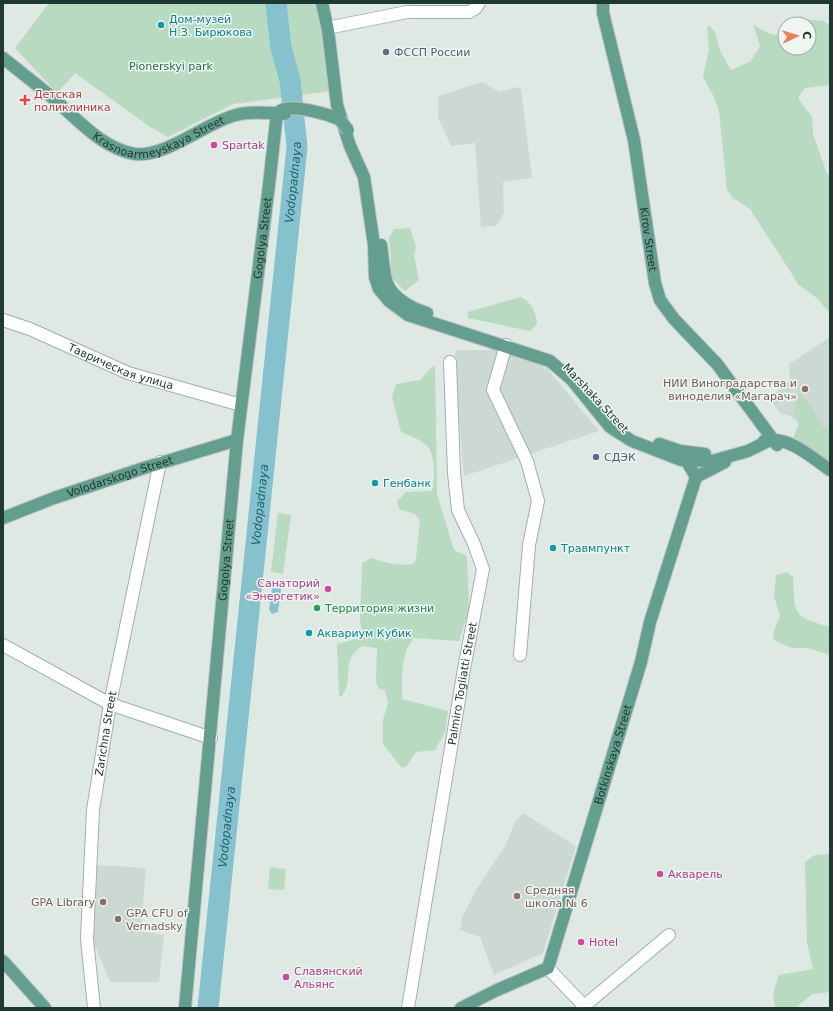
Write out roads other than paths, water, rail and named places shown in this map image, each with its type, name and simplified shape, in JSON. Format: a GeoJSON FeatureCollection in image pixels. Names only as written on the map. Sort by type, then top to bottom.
{"type":"FeatureCollection","features":[{"type":"Feature","properties":{"kind":"main road"},"geometry":{"type":"LineString","coordinates":[[322,3],[328,30],[342,122]]}},
{"type":"Feature","properties":{"kind":"main road"},"geometry":{"type":"LineString","coordinates":[[328,3],[342,122]]}},
{"type":"Feature","properties":{"kind":"main road","name":"Kirov Street"},"geometry":{"type":"LineString","coordinates":[[603,3],[603,13],[634,140],[654,283],[660,300],[674,319],[717,364],[772,439],[781,448],[830,479]]}},
{"type":"Feature","properties":{"kind":"main road","name":"Krasnoarmeyskaya Street"},"geometry":{"type":"LineString","coordinates":[[3,58],[56,100],[84,127],[116,148],[135,154],[152,153],[236,115],[279,112]]}},
{"type":"Feature","properties":{"kind":"main road"},"geometry":{"type":"LineString","coordinates":[[279,112],[304,110],[342,122]]}},
{"type":"Feature","properties":{"kind":"main road"},"geometry":{"type":"LineString","coordinates":[[279,112],[342,122]]}},
{"type":"Feature","properties":{"kind":"main road","name":"Gogolya Street"},"geometry":{"type":"LineString","coordinates":[[186,1008],[237,440],[279,112]]}},
{"type":"Feature","properties":{"kind":"main road","name":"Marshaka Street"},"geometry":{"type":"LineString","coordinates":[[342,122],[350,146],[364,176],[374,245],[375,277],[379,289],[389,302],[408,315],[506,345],[550,361],[572,380],[610,427],[632,441],[681,460],[684,456]]}},
{"type":"Feature","properties":{"kind":"main road","name":"Marshaka Street"},"geometry":{"type":"LineString","coordinates":[[342,122],[366,167],[387,284],[397,297],[416,310],[554,355],[576,374],[601,407],[631,435],[684,456],[706,454],[772,439]]}},
{"type":"Feature","properties":{"kind":"main road"},"geometry":{"type":"LineString","coordinates":[[684,456],[696,477],[772,439],[784,441],[830,470]]}},
{"type":"Feature","properties":{"kind":"main road","name":"Volodarskogo Street"},"geometry":{"type":"LineString","coordinates":[[3,518],[54,498],[160,462],[237,440]]}},
{"type":"Feature","properties":{"kind":"main road"},"geometry":{"type":"LineString","coordinates":[[684,456],[712,461],[748,451]]}},
{"type":"Feature","properties":{"kind":"main road","name":"Botkinskaya Street"},"geometry":{"type":"LineString","coordinates":[[548,968],[641,662],[650,622],[696,477]]}},
{"type":"Feature","properties":{"kind":"main road"},"geometry":{"type":"LineString","coordinates":[[3,961],[45,1008]]}},
{"type":"Feature","properties":{"kind":"main road"},"geometry":{"type":"LineString","coordinates":[[461,1008],[497,990],[548,968]]}},
{"type":"Feature","properties":{"kind":"street"},"geometry":{"type":"LineString","coordinates":[[332,27],[392,9],[469,12],[476,8],[478,3]]}},
{"type":"Feature","properties":{"kind":"street","name":"Таврическая улица"},"geometry":{"type":"LineString","coordinates":[[3,320],[30,329],[128,372],[241,404]]}},
{"type":"Feature","properties":{"kind":"street"},"geometry":{"type":"LineString","coordinates":[[506,345],[493,390],[527,461],[538,500],[529,545],[520,655]]}},
{"type":"Feature","properties":{"kind":"street","name":"Palmiro Togliatti Street"},"geometry":{"type":"LineString","coordinates":[[408,1008],[464,669],[483,569],[474,544],[458,510],[454,472],[450,362]]}},
{"type":"Feature","properties":{"kind":"street","name":"Zarichna Street"},"geometry":{"type":"LineString","coordinates":[[94,1008],[87,938],[93,810],[110,704],[160,462]]}},
{"type":"Feature","properties":{"kind":"street"},"geometry":{"type":"LineString","coordinates":[[3,645],[110,704],[211,738]]}},
{"type":"Feature","properties":{"kind":"street"},"geometry":{"type":"LineString","coordinates":[[548,968],[585,1007],[669,935]]}},
{"type":"Feature","properties":{"kind":"water"},"geometry":{"type":"Polygon","coordinates":[[[277,586],[281,589],[278,612],[272,614],[269,610],[272,588],[277,586]]]}},
{"type":"Feature","properties":{"kind":"waterway","name":"Vodopadnaya"},"geometry":{"type":"LineString","coordinates":[[208,1008],[297,147],[290,80],[281,48],[276,3]]}},
{"type":"Feature","properties":{"kind":"place","name":"Дом-музей Н.З. Бирюкова"},"geometry":{"type":"Point","coordinates":[161,25]}},
{"type":"Feature","properties":{"kind":"place","name":"ФССП России"},"geometry":{"type":"Point","coordinates":[386,52]}},
{"type":"Feature","properties":{"kind":"place","name":"Детская поликлиника"},"geometry":{"type":"Point","coordinates":[25,100]}},
{"type":"Feature","properties":{"kind":"place","name":"Spartak"},"geometry":{"type":"Point","coordinates":[214,145]}},
{"type":"Feature","properties":{"kind":"place","name":"НИИ Виноградарства и виноделия «Магарач»"},"geometry":{"type":"Point","coordinates":[805,389]}},
{"type":"Feature","properties":{"kind":"place","name":"СДЭК"},"geometry":{"type":"Point","coordinates":[596,457]}},
{"type":"Feature","properties":{"kind":"place","name":"Генбанк"},"geometry":{"type":"Point","coordinates":[375,483]}},
{"type":"Feature","properties":{"kind":"place","name":"Травмпункт"},"geometry":{"type":"Point","coordinates":[553,548]}},
{"type":"Feature","properties":{"kind":"place","name":"Санаторий «Энергетик»"},"geometry":{"type":"Point","coordinates":[328,589]}},
{"type":"Feature","properties":{"kind":"place","name":"Территория жизни"},"geometry":{"type":"Point","coordinates":[317,608]}},
{"type":"Feature","properties":{"kind":"place","name":"Аквариум Кубик"},"geometry":{"type":"Point","coordinates":[309,633]}},
{"type":"Feature","properties":{"kind":"place","name":"Акварель"},"geometry":{"type":"Point","coordinates":[660,874]}},
{"type":"Feature","properties":{"kind":"place","name":"Средняя школа № 6"},"geometry":{"type":"Point","coordinates":[517,896]}},
{"type":"Feature","properties":{"kind":"place","name":"GPA Library"},"geometry":{"type":"Point","coordinates":[103,902]}},
{"type":"Feature","properties":{"kind":"place","name":"GPA CFU of Vernadsky"},"geometry":{"type":"Point","coordinates":[118,919]}},
{"type":"Feature","properties":{"kind":"place","name":"Hotel"},"geometry":{"type":"Point","coordinates":[581,942]}},
{"type":"Feature","properties":{"kind":"place","name":"Славянский Альянс"},"geometry":{"type":"Point","coordinates":[286,977]}},
{"type":"Feature","properties":{"kind":"park label","name":"Pionerskyi park"},"geometry":{"type":"Point","coordinates":[171,66]}}]}
